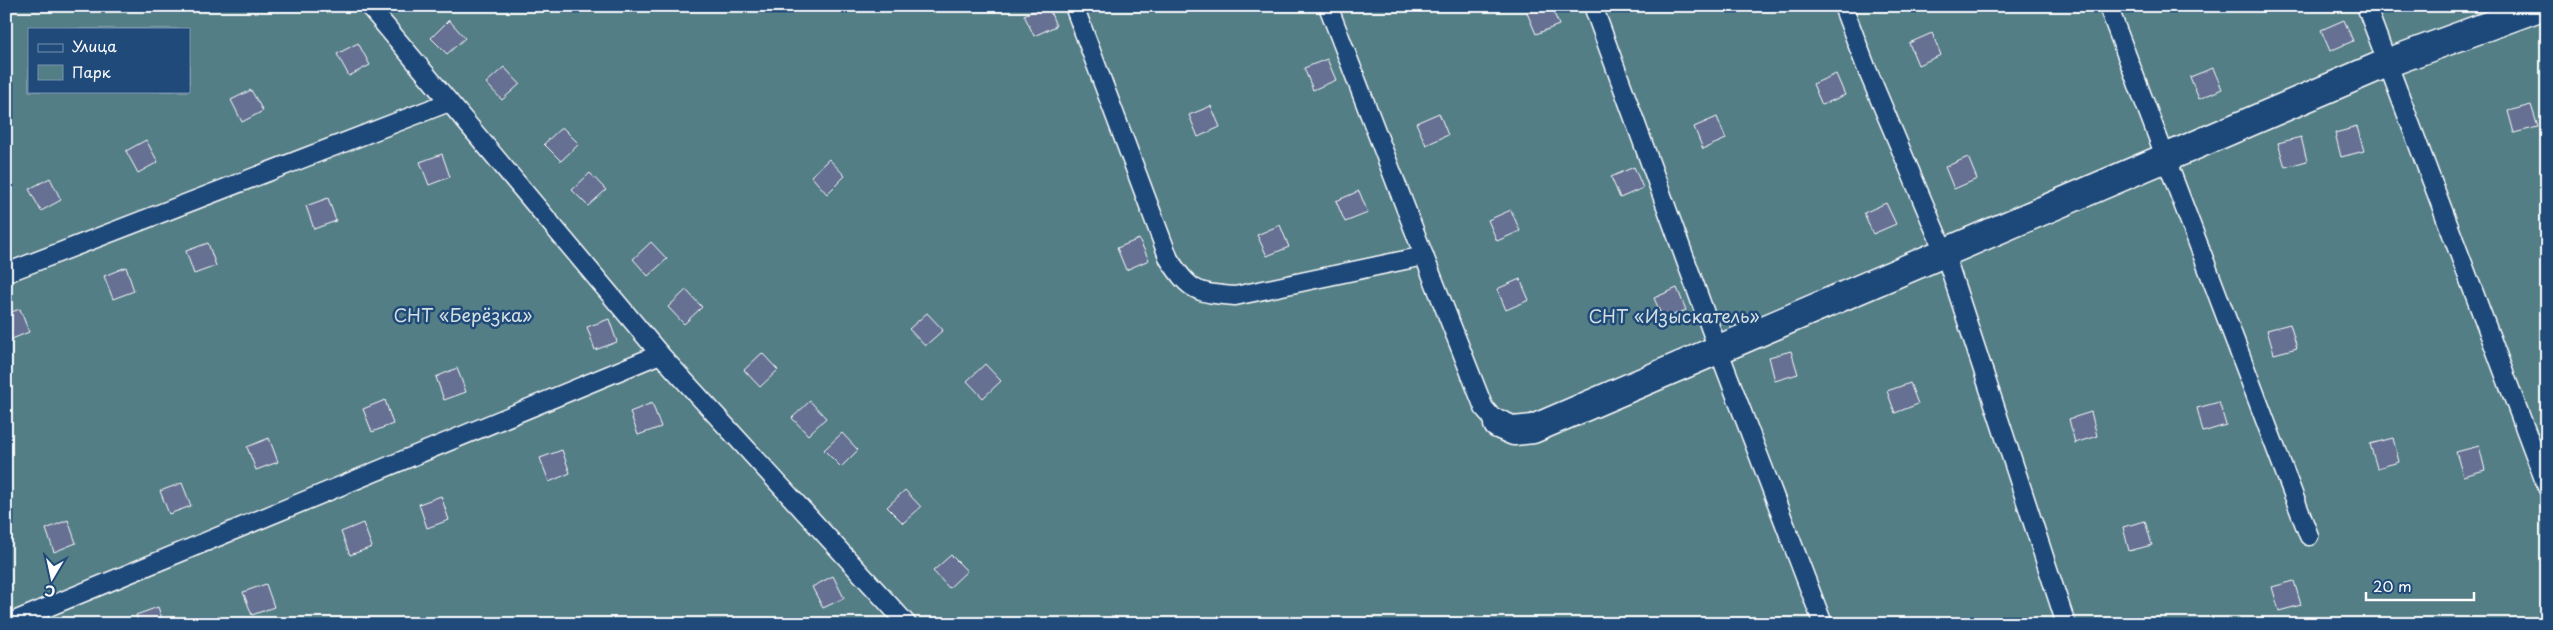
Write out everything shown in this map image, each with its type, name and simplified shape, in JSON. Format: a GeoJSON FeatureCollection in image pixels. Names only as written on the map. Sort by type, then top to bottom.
{"type":"FeatureCollection","features":[{"type":"Feature","properties":{"kind":"street"},"geometry":{"type":"LineString","coordinates":[[1498,424],[1514,430],[1533,429],[1945,254],[2164,157],[2387,62],[2542,6]]}},
{"type":"Feature","properties":{"kind":"lane"},"geometry":{"type":"LineString","coordinates":[[369,6],[660,354],[904,623]]}},
{"type":"Feature","properties":{"kind":"lane"},"geometry":{"type":"LineString","coordinates":[[1074,6],[1169,259],[1184,282],[1204,293],[1235,296],[1424,256]]}},
{"type":"Feature","properties":{"kind":"lane"},"geometry":{"type":"LineString","coordinates":[[1328,6],[1484,408],[1498,424]]}},
{"type":"Feature","properties":{"kind":"lane"},"geometry":{"type":"LineString","coordinates":[[1593,6],[1718,349],[1823,624]]}},
{"type":"Feature","properties":{"kind":"lane"},"geometry":{"type":"LineString","coordinates":[[1843,6],[1866,67],[1945,254],[2066,624]]}},
{"type":"Feature","properties":{"kind":"lane"},"geometry":{"type":"LineString","coordinates":[[2108,6],[2309,536]]}},
{"type":"Feature","properties":{"kind":"lane"},"geometry":{"type":"LineString","coordinates":[[2366,6],[2547,487]]}},
{"type":"Feature","properties":{"kind":"lane"},"geometry":{"type":"LineString","coordinates":[[6,273],[449,102]]}},
{"type":"Feature","properties":{"kind":"lane"},"geometry":{"type":"LineString","coordinates":[[7,624],[660,354]]}},
{"type":"Feature","properties":{"kind":"green space"},"geometry":{"type":"Polygon","coordinates":[[[6,6],[2547,6],[2547,624],[6,624],[6,6]]]}},
{"type":"Feature","properties":{"kind":"building"},"geometry":{"type":"Polygon","coordinates":[[[1048,6],[1056,26],[1034,36],[1024,15],[1048,6]]]}},
{"type":"Feature","properties":{"kind":"building"},"geometry":{"type":"Polygon","coordinates":[[[1543,6],[1551,6],[1559,25],[1536,34],[1527,13],[1543,6]]]}},
{"type":"Feature","properties":{"kind":"building"},"geometry":{"type":"Polygon","coordinates":[[[449,20],[465,38],[447,54],[431,38],[449,20]]]}},
{"type":"Feature","properties":{"kind":"building"},"geometry":{"type":"Polygon","coordinates":[[[2344,20],[2353,41],[2330,51],[2321,30],[2344,20]]]}},
{"type":"Feature","properties":{"kind":"building"},"geometry":{"type":"Polygon","coordinates":[[[1932,33],[1941,55],[1918,65],[1909,43],[1932,33]]]}},
{"type":"Feature","properties":{"kind":"building"},"geometry":{"type":"Polygon","coordinates":[[[358,43],[370,65],[349,76],[337,54],[358,43]]]}},
{"type":"Feature","properties":{"kind":"building"},"geometry":{"type":"Polygon","coordinates":[[[1327,59],[1336,80],[1313,90],[1304,68],[1327,59]]]}},
{"type":"Feature","properties":{"kind":"building"},"geometry":{"type":"Polygon","coordinates":[[[504,67],[520,84],[502,100],[486,83],[504,67]]]}},
{"type":"Feature","properties":{"kind":"building"},"geometry":{"type":"Polygon","coordinates":[[[2213,68],[2222,89],[2199,99],[2190,77],[2213,68]]]}},
{"type":"Feature","properties":{"kind":"building"},"geometry":{"type":"Polygon","coordinates":[[[1836,74],[1845,95],[1822,105],[1813,84],[1836,74]]]}},
{"type":"Feature","properties":{"kind":"building"},"geometry":{"type":"Polygon","coordinates":[[[251,90],[263,111],[242,122],[231,100],[251,90]]]}},
{"type":"Feature","properties":{"kind":"building"},"geometry":{"type":"Polygon","coordinates":[[[2531,105],[2538,127],[2514,133],[2508,111],[2531,105]]]}},
{"type":"Feature","properties":{"kind":"building"},"geometry":{"type":"Polygon","coordinates":[[[1211,106],[1220,127],[1198,137],[1189,115],[1211,106]]]}},
{"type":"Feature","properties":{"kind":"building"},"geometry":{"type":"Polygon","coordinates":[[[1439,113],[1448,135],[1426,145],[1416,123],[1439,113]]]}},
{"type":"Feature","properties":{"kind":"building"},"geometry":{"type":"Polygon","coordinates":[[[1717,117],[1726,139],[1703,149],[1694,127],[1717,117]]]}},
{"type":"Feature","properties":{"kind":"building"},"geometry":{"type":"Polygon","coordinates":[[[562,127],[579,144],[561,161],[544,144],[562,127]]]}},
{"type":"Feature","properties":{"kind":"building"},"geometry":{"type":"Polygon","coordinates":[[[2357,127],[2364,151],[2341,157],[2335,133],[2357,127]]]}},
{"type":"Feature","properties":{"kind":"building"},"geometry":{"type":"Polygon","coordinates":[[[2301,137],[2307,161],[2285,167],[2278,143],[2301,137]]]}},
{"type":"Feature","properties":{"kind":"building"},"geometry":{"type":"Polygon","coordinates":[[[146,140],[158,162],[138,173],[126,151],[146,140]]]}},
{"type":"Feature","properties":{"kind":"building"},"geometry":{"type":"Polygon","coordinates":[[[442,154],[450,177],[429,185],[420,162],[442,154]]]}},
{"type":"Feature","properties":{"kind":"building"},"geometry":{"type":"Polygon","coordinates":[[[1968,157],[1977,179],[1954,189],[1945,167],[1968,157]]]}},
{"type":"Feature","properties":{"kind":"building"},"geometry":{"type":"Polygon","coordinates":[[[829,159],[845,176],[827,194],[811,176],[829,159]]]}},
{"type":"Feature","properties":{"kind":"building"},"geometry":{"type":"Polygon","coordinates":[[[1634,167],[1643,188],[1620,198],[1611,177],[1634,167]]]}},
{"type":"Feature","properties":{"kind":"building"},"geometry":{"type":"Polygon","coordinates":[[[590,173],[606,190],[588,206],[572,190],[590,173]]]}},
{"type":"Feature","properties":{"kind":"building"},"geometry":{"type":"Polygon","coordinates":[[[50,178],[61,200],[41,211],[29,189],[50,178]]]}},
{"type":"Feature","properties":{"kind":"building"},"geometry":{"type":"Polygon","coordinates":[[[1359,191],[1368,213],[1345,222],[1336,201],[1359,191]]]}},
{"type":"Feature","properties":{"kind":"building"},"geometry":{"type":"Polygon","coordinates":[[[328,198],[336,221],[314,229],[306,206],[328,198]]]}},
{"type":"Feature","properties":{"kind":"building"},"geometry":{"type":"Polygon","coordinates":[[[1886,203],[1896,224],[1873,234],[1864,213],[1886,203]]]}},
{"type":"Feature","properties":{"kind":"building"},"geometry":{"type":"Polygon","coordinates":[[[1511,210],[1520,231],[1497,241],[1488,220],[1511,210]]]}},
{"type":"Feature","properties":{"kind":"building"},"geometry":{"type":"Polygon","coordinates":[[[1280,225],[1289,247],[1267,256],[1257,235],[1280,225]]]}},
{"type":"Feature","properties":{"kind":"building"},"geometry":{"type":"Polygon","coordinates":[[[1139,239],[1149,260],[1126,270],[1117,248],[1139,239]]]}},
{"type":"Feature","properties":{"kind":"building"},"geometry":{"type":"Polygon","coordinates":[[[651,242],[667,259],[648,276],[633,259],[651,242]]]}},
{"type":"Feature","properties":{"kind":"building"},"geometry":{"type":"Polygon","coordinates":[[[208,243],[216,266],[194,274],[186,251],[208,243]]]}},
{"type":"Feature","properties":{"kind":"building"},"geometry":{"type":"Polygon","coordinates":[[[126,267],[134,291],[113,299],[104,276],[126,267]]]}},
{"type":"Feature","properties":{"kind":"building"},"geometry":{"type":"Polygon","coordinates":[[[1520,279],[1529,300],[1506,310],[1497,289],[1520,279]]]}},
{"type":"Feature","properties":{"kind":"building"},"geometry":{"type":"Polygon","coordinates":[[[1677,288],[1686,310],[1663,319],[1654,298],[1677,288]]]}},
{"type":"Feature","properties":{"kind":"building"},"geometry":{"type":"Polygon","coordinates":[[[686,290],[702,307],[684,324],[668,307],[686,290]]]}},
{"type":"Feature","properties":{"kind":"building"},"geometry":{"type":"Polygon","coordinates":[[[20,309],[29,332],[7,341],[6,314],[20,309]]]}},
{"type":"Feature","properties":{"kind":"building"},"geometry":{"type":"Polygon","coordinates":[[[927,313],[943,330],[925,346],[909,329],[927,313]]]}},
{"type":"Feature","properties":{"kind":"building"},"geometry":{"type":"Polygon","coordinates":[[[609,319],[617,342],[595,350],[587,327],[609,319]]]}},
{"type":"Feature","properties":{"kind":"building"},"geometry":{"type":"Polygon","coordinates":[[[2290,324],[2297,348],[2274,354],[2267,330],[2290,324]]]}},
{"type":"Feature","properties":{"kind":"building"},"geometry":{"type":"Polygon","coordinates":[[[1791,351],[1798,374],[1775,381],[1769,357],[1791,351]]]}},
{"type":"Feature","properties":{"kind":"building"},"geometry":{"type":"Polygon","coordinates":[[[762,353],[778,370],[760,387],[744,370],[762,353]]]}},
{"type":"Feature","properties":{"kind":"building"},"geometry":{"type":"Polygon","coordinates":[[[985,364],[1001,381],[983,398],[967,381],[985,364]]]}},
{"type":"Feature","properties":{"kind":"building"},"geometry":{"type":"Polygon","coordinates":[[[457,368],[466,392],[444,400],[436,377],[457,368]]]}},
{"type":"Feature","properties":{"kind":"building"},"geometry":{"type":"Polygon","coordinates":[[[1910,383],[1918,404],[1895,413],[1887,391],[1910,383]]]}},
{"type":"Feature","properties":{"kind":"building"},"geometry":{"type":"Polygon","coordinates":[[[385,400],[393,424],[372,432],[363,409],[385,400]]]}},
{"type":"Feature","properties":{"kind":"building"},"geometry":{"type":"Polygon","coordinates":[[[810,401],[826,418],[808,435],[792,418],[810,401]]]}},
{"type":"Feature","properties":{"kind":"building"},"geometry":{"type":"Polygon","coordinates":[[[2219,402],[2226,425],[2203,432],[2197,408],[2219,402]]]}},
{"type":"Feature","properties":{"kind":"building"},"geometry":{"type":"Polygon","coordinates":[[[652,403],[661,427],[638,435],[630,412],[652,403]]]}},
{"type":"Feature","properties":{"kind":"building"},"geometry":{"type":"Polygon","coordinates":[[[2091,412],[2097,436],[2075,443],[2069,419],[2091,412]]]}},
{"type":"Feature","properties":{"kind":"building"},"geometry":{"type":"Polygon","coordinates":[[[842,433],[858,450],[841,467],[824,450],[842,433]]]}},
{"type":"Feature","properties":{"kind":"building"},"geometry":{"type":"Polygon","coordinates":[[[269,438],[278,462],[256,470],[247,447],[269,438]]]}},
{"type":"Feature","properties":{"kind":"building"},"geometry":{"type":"Polygon","coordinates":[[[2393,438],[2399,462],[2377,468],[2370,444],[2393,438]]]}},
{"type":"Feature","properties":{"kind":"building"},"geometry":{"type":"Polygon","coordinates":[[[2479,446],[2485,470],[2463,476],[2456,452],[2479,446]]]}},
{"type":"Feature","properties":{"kind":"building"},"geometry":{"type":"Polygon","coordinates":[[[562,450],[570,473],[549,482],[540,458],[562,450]]]}},
{"type":"Feature","properties":{"kind":"building"},"geometry":{"type":"Polygon","coordinates":[[[182,483],[191,506],[169,514],[160,491],[182,483]]]}},
{"type":"Feature","properties":{"kind":"building"},"geometry":{"type":"Polygon","coordinates":[[[905,490],[921,507],[903,523],[887,507],[905,490]]]}},
{"type":"Feature","properties":{"kind":"building"},"geometry":{"type":"Polygon","coordinates":[[[441,496],[449,520],[427,528],[419,504],[441,496]]]}},
{"type":"Feature","properties":{"kind":"building"},"geometry":{"type":"Polygon","coordinates":[[[68,520],[76,543],[54,552],[46,529],[68,520]]]}},
{"type":"Feature","properties":{"kind":"building"},"geometry":{"type":"Polygon","coordinates":[[[2145,521],[2152,545],[2129,551],[2123,527],[2145,521]]]}},
{"type":"Feature","properties":{"kind":"building"},"geometry":{"type":"Polygon","coordinates":[[[363,523],[372,547],[350,555],[341,532],[363,523]]]}},
{"type":"Feature","properties":{"kind":"building"},"geometry":{"type":"Polygon","coordinates":[[[951,555],[967,571],[949,588],[933,571],[951,555]]]}},
{"type":"Feature","properties":{"kind":"building"},"geometry":{"type":"Polygon","coordinates":[[[833,576],[844,598],[823,608],[812,587],[833,576]]]}},
{"type":"Feature","properties":{"kind":"building"},"geometry":{"type":"Polygon","coordinates":[[[2294,581],[2301,605],[2279,611],[2272,587],[2294,581]]]}},
{"type":"Feature","properties":{"kind":"building"},"geometry":{"type":"Polygon","coordinates":[[[266,584],[274,607],[252,615],[243,592],[266,584]]]}},
{"type":"Feature","properties":{"kind":"building"},"geometry":{"type":"Polygon","coordinates":[[[158,607],[164,624],[139,624],[136,615],[158,607]]]}},
{"type":"Feature","properties":{"kind":"park label","name":"СНТ «Берёзка»"},"geometry":{"type":"Point","coordinates":[463,314]}},
{"type":"Feature","properties":{"kind":"park label","name":"СНТ «Изыскатель»"},"geometry":{"type":"Point","coordinates":[1674,315]}}]}
